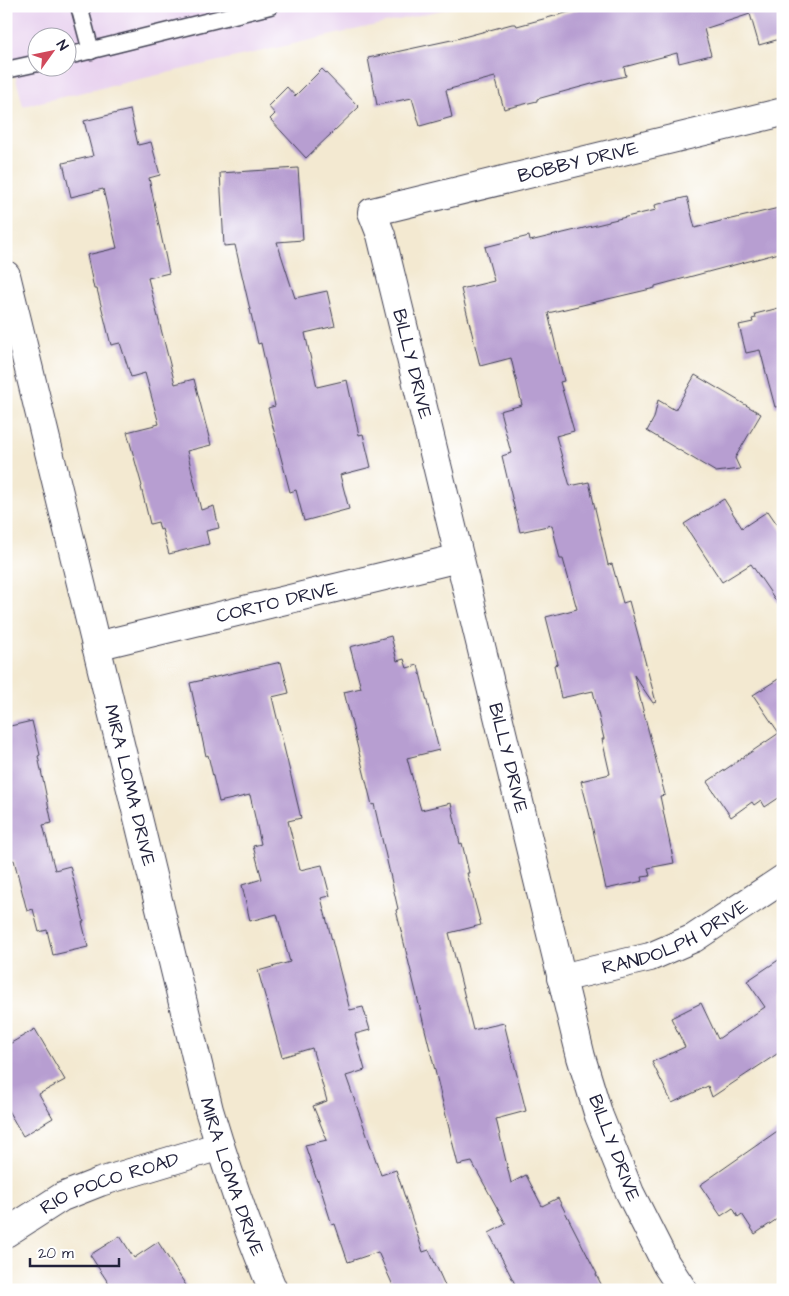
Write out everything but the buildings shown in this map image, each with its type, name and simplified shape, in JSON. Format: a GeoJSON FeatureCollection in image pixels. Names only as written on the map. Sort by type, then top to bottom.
{"type":"FeatureCollection","features":[{"type":"Feature","properties":{"kind":"street","name":"BOBBY DRIVE"},"geometry":{"type":"LineString","coordinates":[[372,212],[783,112]]}},
{"type":"Feature","properties":{"kind":"street","name":"BILLY DRIVE"},"geometry":{"type":"LineString","coordinates":[[372,212],[380,235],[581,1057],[599,1116],[630,1193],[666,1264],[683,1290]]}},
{"type":"Feature","properties":{"kind":"street","name":"MIRA LOMA DRIVE"},"geometry":{"type":"LineString","coordinates":[[6,275],[11,312],[96,646],[209,1110],[260,1260],[273,1290]]}},
{"type":"Feature","properties":{"kind":"street","name":"CORTO DRIVE"},"geometry":{"type":"LineString","coordinates":[[96,646],[459,558]]}},
{"type":"Feature","properties":{"kind":"street","name":"RANDOLPH DRIVE"},"geometry":{"type":"LineString","coordinates":[[561,978],[650,957],[694,938],[783,879]]}},
{"type":"Feature","properties":{"kind":"street","name":"RIO POCO ROAD"},"geometry":{"type":"LineString","coordinates":[[6,1233],[70,1194],[100,1182],[220,1146]]}},
{"type":"Feature","properties":{"kind":"lane"},"geometry":{"type":"LineString","coordinates":[[79,6],[91,51]]}},
{"type":"Feature","properties":{"kind":"lane"},"geometry":{"type":"LineString","coordinates":[[78,54],[244,9],[270,6]]}},
{"type":"Feature","properties":{"kind":"lane"},"geometry":{"type":"LineString","coordinates":[[6,70],[28,65]]}},
{"type":"Feature","properties":{"kind":"shaded area"},"geometry":{"type":"Polygon","coordinates":[[[6,6],[459,6],[23,106],[6,39],[6,6]]]}}]}
